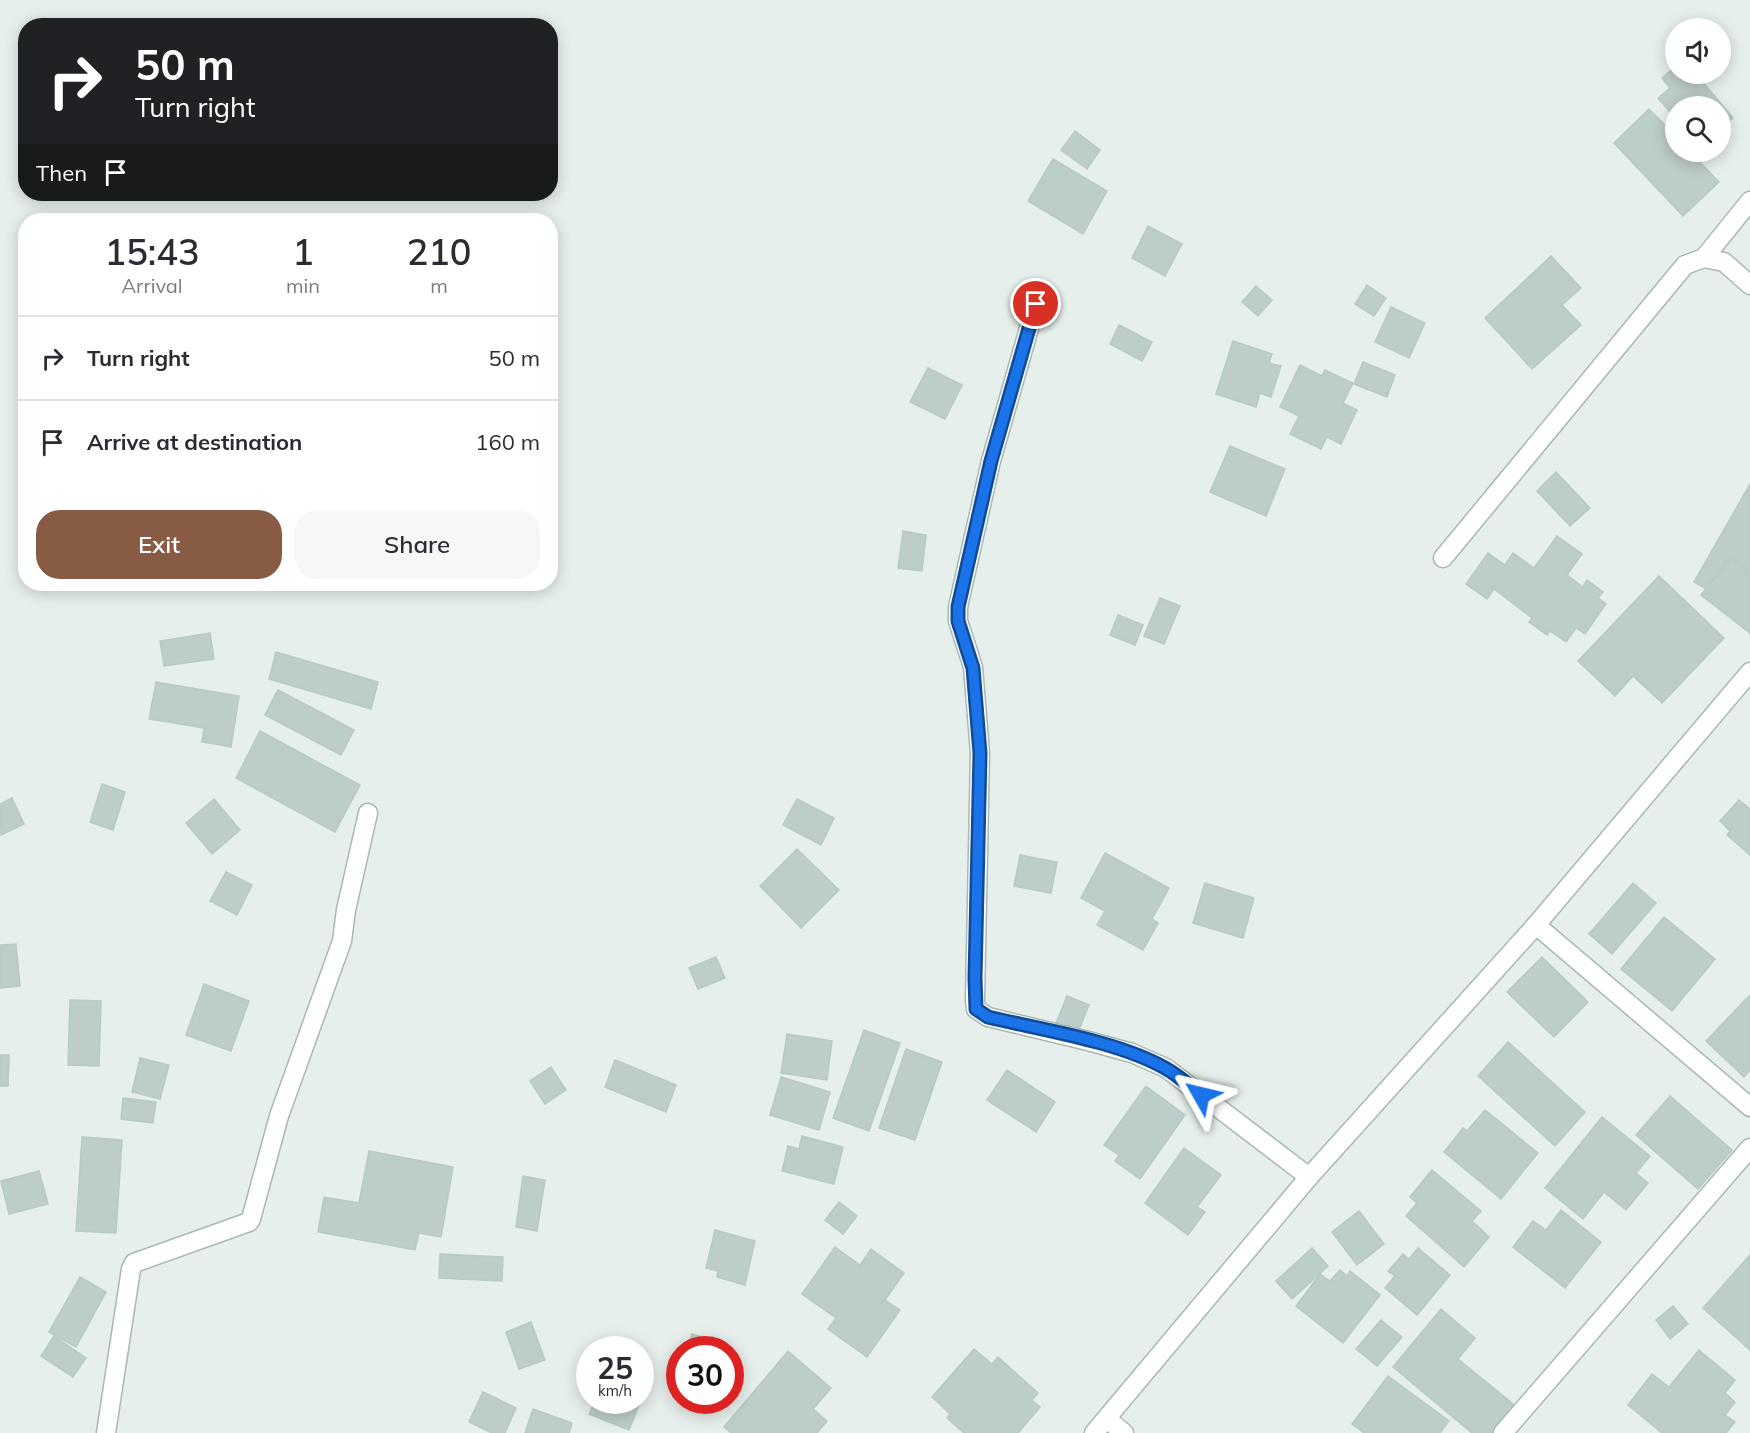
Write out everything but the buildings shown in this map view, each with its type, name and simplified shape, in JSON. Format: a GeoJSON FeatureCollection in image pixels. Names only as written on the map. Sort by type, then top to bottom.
{"type":"FeatureCollection","features":[{"type":"Feature","properties":{"kind":"street"},"geometry":{"type":"LineString","coordinates":[[1443,558],[1685,265],[1704,258],[1750,201]]}},
{"type":"Feature","properties":{"kind":"street"},"geometry":{"type":"LineString","coordinates":[[1704,258],[1724,262],[1750,285]]}},
{"type":"Feature","properties":{"kind":"street"},"geometry":{"type":"LineString","coordinates":[[1036,304],[991,461],[958,607],[958,621],[973,668],[980,753],[975,942],[976,1009],[988,1017],[1132,1053],[1166,1068],[1309,1177]]}},
{"type":"Feature","properties":{"kind":"street"},"geometry":{"type":"LineString","coordinates":[[1094,1433],[1309,1177],[1536,925],[1750,672]]}},
{"type":"Feature","properties":{"kind":"street"},"geometry":{"type":"LineString","coordinates":[[106,1433],[131,1269],[134,1263],[251,1220],[279,1116],[342,941],[346,910],[368,813]]}},
{"type":"Feature","properties":{"kind":"street"},"geometry":{"type":"LineString","coordinates":[[1536,925],[1750,1107]]}},
{"type":"Feature","properties":{"kind":"street"},"geometry":{"type":"LineString","coordinates":[[1503,1433],[1750,1148]]}},
{"type":"Feature","properties":{"kind":"street"},"geometry":{"type":"LineString","coordinates":[[1107,1419],[1124,1433]]}},
{"type":"Feature","properties":{"kind":"route"},"geometry":{"type":"LineString","coordinates":[[1036,304],[991,461],[958,607],[958,621],[973,668],[980,753],[976,1009],[988,1017],[1132,1053],[1166,1068],[1201,1095]]}}]}
